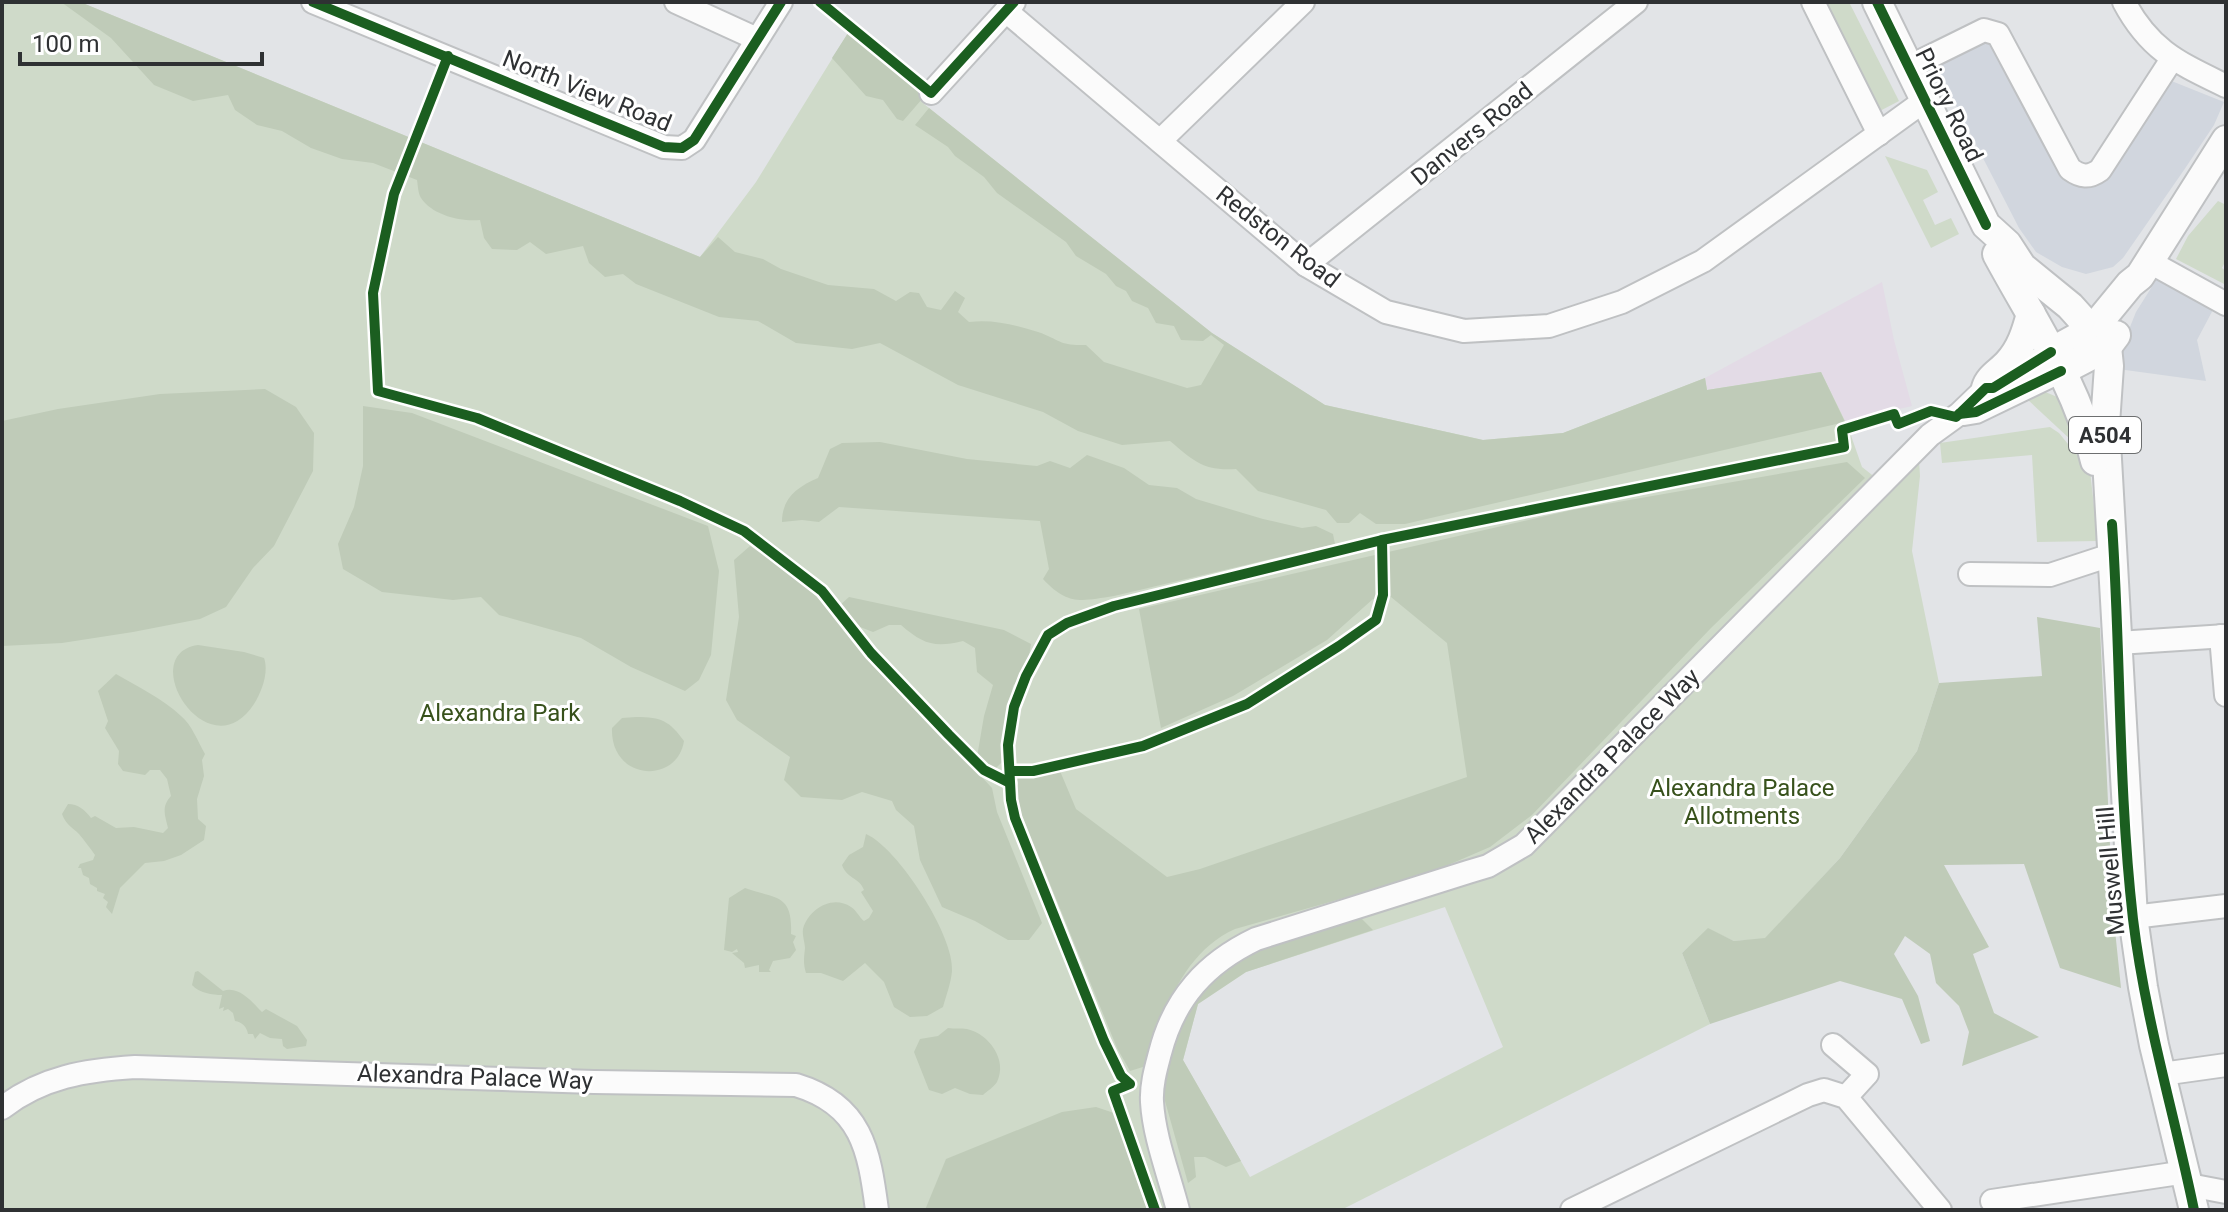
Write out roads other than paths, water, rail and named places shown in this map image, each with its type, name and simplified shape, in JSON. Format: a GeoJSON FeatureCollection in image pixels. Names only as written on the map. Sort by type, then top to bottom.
{"type":"FeatureCollection","features":[{"type":"Feature","properties":{"kind":"main road","name":"Priory Road"},"geometry":{"type":"LineString","coordinates":[[1877,2],[1986,225],[2007,244],[2033,278],[2070,306],[2092,343]]}},
{"type":"Feature","properties":{"kind":"main road"},"geometry":{"type":"LineString","coordinates":[[2056,362],[2092,343],[2140,290],[2226,140]]}},
{"type":"Feature","properties":{"kind":"main road","name":"Muswell Hill"},"geometry":{"type":"LineString","coordinates":[[1986,225],[1996,253],[2056,362],[2088,432],[2112,524]]}},
{"type":"Feature","properties":{"kind":"main road"},"geometry":{"type":"LineString","coordinates":[[2033,278],[2082,296],[2105,296],[2146,276]]}},
{"type":"Feature","properties":{"kind":"main road"},"geometry":{"type":"LineString","coordinates":[[1986,388],[1988,381],[2019,348],[2031,314]]}},
{"type":"Feature","properties":{"kind":"main road","name":"Muswell Hill"},"geometry":{"type":"LineString","coordinates":[[2092,343],[2109,366],[2105,424],[2133,917],[2143,987],[2190,1189]]}},
{"type":"Feature","properties":{"kind":"main road"},"geometry":{"type":"LineString","coordinates":[[2088,432],[2092,343]]}},
{"type":"Feature","properties":{"kind":"street","name":"North View Road"},"geometry":{"type":"LineString","coordinates":[[313,2],[664,147],[682,148],[694,140],[781,2]]}},
{"type":"Feature","properties":{"kind":"street"},"geometry":{"type":"LineString","coordinates":[[676,2],[757,39]]}},
{"type":"Feature","properties":{"kind":"street"},"geometry":{"type":"LineString","coordinates":[[1160,141],[1303,2]]}},
{"type":"Feature","properties":{"kind":"street","name":"Danvers Road"},"geometry":{"type":"LineString","coordinates":[[1306,265],[1636,2]]}},
{"type":"Feature","properties":{"kind":"street"},"geometry":{"type":"LineString","coordinates":[[1813,2],[1879,134]]}},
{"type":"Feature","properties":{"kind":"street"},"geometry":{"type":"LineString","coordinates":[[2124,2],[2141,28],[2172,59],[2226,86]]}},
{"type":"Feature","properties":{"kind":"street"},"geometry":{"type":"LineString","coordinates":[[931,93],[1010,6]]}},
{"type":"Feature","properties":{"kind":"street","name":"Redston Road"},"geometry":{"type":"LineString","coordinates":[[1010,6],[1160,141],[1306,265],[1386,312],[1464,331],[1549,326],[1622,302],[1703,261],[1924,101]]}},
{"type":"Feature","properties":{"kind":"street"},"geometry":{"type":"LineString","coordinates":[[1909,67],[1984,30],[1998,34],[2070,169],[2083,176],[2100,170],[2172,59]]}},
{"type":"Feature","properties":{"kind":"street"},"geometry":{"type":"LineString","coordinates":[[2146,276],[2226,304]]}},
{"type":"Feature","properties":{"kind":"street","name":"Alexandra Palace Way"},"geometry":{"type":"LineString","coordinates":[[1178,1210],[1153,1116],[1152,1098],[1164,1037],[1177,1006],[1192,984],[1231,951],[1256,939],[1488,866],[1524,845],[1930,435],[1959,414],[1986,388],[1993,388],[2056,362]]}},
{"type":"Feature","properties":{"kind":"street","name":"Alexandra Palace Way"},"geometry":{"type":"LineString","coordinates":[[1959,414],[1976,412],[2056,362]]}},
{"type":"Feature","properties":{"kind":"street"},"geometry":{"type":"LineString","coordinates":[[1970,574],[2050,575],[2114,554]]}},
{"type":"Feature","properties":{"kind":"street"},"geometry":{"type":"LineString","coordinates":[[2118,643],[2224,636],[2226,695]]}},
{"type":"Feature","properties":{"kind":"street"},"geometry":{"type":"LineString","coordinates":[[2133,917],[2226,906]]}},
{"type":"Feature","properties":{"kind":"street"},"geometry":{"type":"LineString","coordinates":[[1833,1045],[1867,1074],[1846,1097]]}},
{"type":"Feature","properties":{"kind":"street"},"geometry":{"type":"LineString","coordinates":[[2162,1074],[2226,1065]]}},
{"type":"Feature","properties":{"kind":"street","name":"Alexandra Palace Way"},"geometry":{"type":"LineString","coordinates":[[2,1108],[53,1079],[81,1072],[135,1067],[796,1085],[814,1090],[835,1104],[855,1124],[866,1145],[877,1210]]}},
{"type":"Feature","properties":{"kind":"street"},"geometry":{"type":"LineString","coordinates":[[1572,1210],[1824,1090],[1846,1097],[1940,1210]]}},
{"type":"Feature","properties":{"kind":"street"},"geometry":{"type":"LineString","coordinates":[[1992,1201],[2190,1189],[2226,1192]]}},
{"type":"Feature","properties":{"kind":"park label","name":"Alexandra Park"},"geometry":{"type":"Point","coordinates":[500,713]}},
{"type":"Feature","properties":{"kind":"park label","name":"Alexandra Palace Allotments"},"geometry":{"type":"Point","coordinates":[1742,802]}}]}
